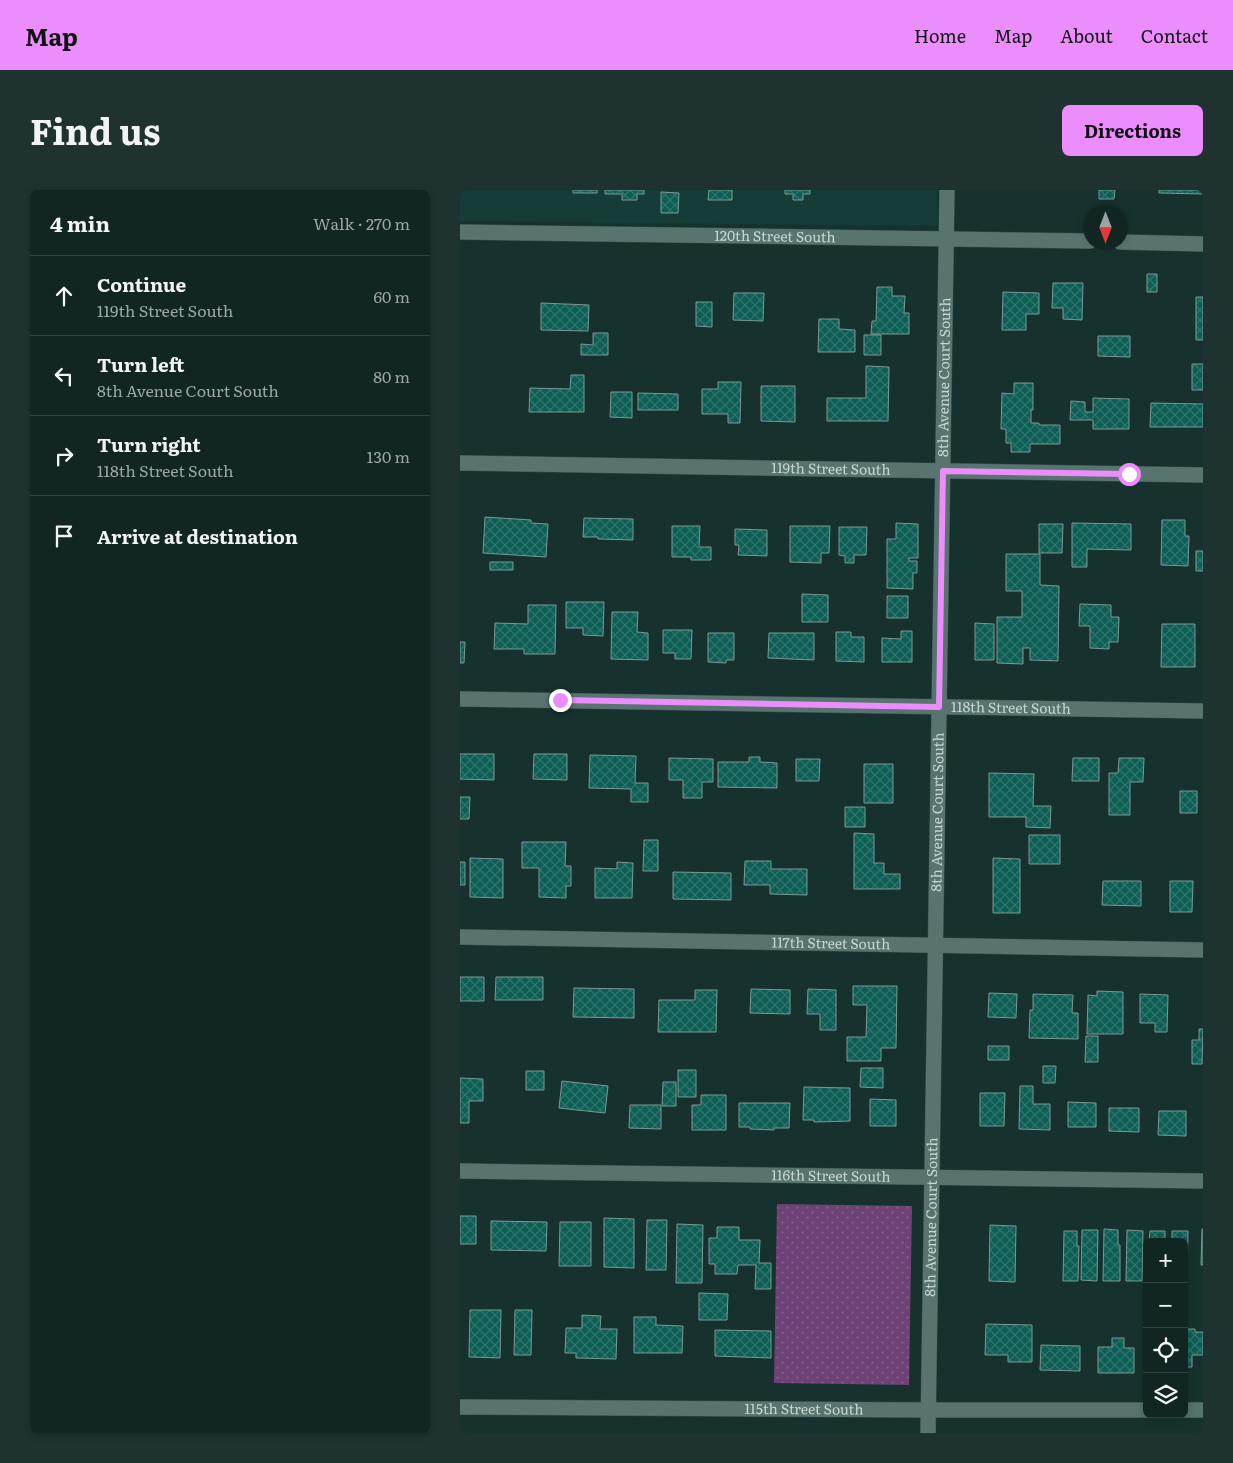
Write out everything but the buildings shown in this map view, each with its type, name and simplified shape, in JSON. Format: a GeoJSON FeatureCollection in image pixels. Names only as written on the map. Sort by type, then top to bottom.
{"type":"FeatureCollection","features":[{"type":"Feature","properties":{"kind":"street","name":"8th Avenue Court South"},"geometry":{"type":"LineString","coordinates":[[928,1433],[947,190]]}},
{"type":"Feature","properties":{"kind":"street","name":"120th Street South"},"geometry":{"type":"LineString","coordinates":[[460,232],[946,238],[1083,242]]}},
{"type":"Feature","properties":{"kind":"street"},"geometry":{"type":"LineString","coordinates":[[1128,242],[1203,244]]}},
{"type":"Feature","properties":{"kind":"street","name":"119th Street South"},"geometry":{"type":"LineString","coordinates":[[460,463],[1203,475]]}},
{"type":"Feature","properties":{"kind":"street","name":"118th Street South"},"geometry":{"type":"LineString","coordinates":[[460,699],[1203,711]]}},
{"type":"Feature","properties":{"kind":"street","name":"117th Street South"},"geometry":{"type":"LineString","coordinates":[[460,937],[1203,950]]}},
{"type":"Feature","properties":{"kind":"street","name":"116th Street South"},"geometry":{"type":"LineString","coordinates":[[460,1171],[1203,1181]]}},
{"type":"Feature","properties":{"kind":"street","name":"115th Street South"},"geometry":{"type":"LineString","coordinates":[[460,1406],[1143,1410]]}},
{"type":"Feature","properties":{"kind":"street"},"geometry":{"type":"LineString","coordinates":[[1188,1410],[1203,1410]]}},
{"type":"Feature","properties":{"kind":"shaded area"},"geometry":{"type":"Polygon","coordinates":[[[460,190],[937,190],[937,226],[460,221],[460,190]]]}},
{"type":"Feature","properties":{"kind":"shaded area"},"geometry":{"type":"Polygon","coordinates":[[[777,1204],[912,1206],[909,1385],[774,1383],[777,1204]]]}},
{"type":"Feature","properties":{"kind":"route"},"geometry":{"type":"LineString","coordinates":[[560,700],[939,707],[943,471],[1129,474]]}}]}
